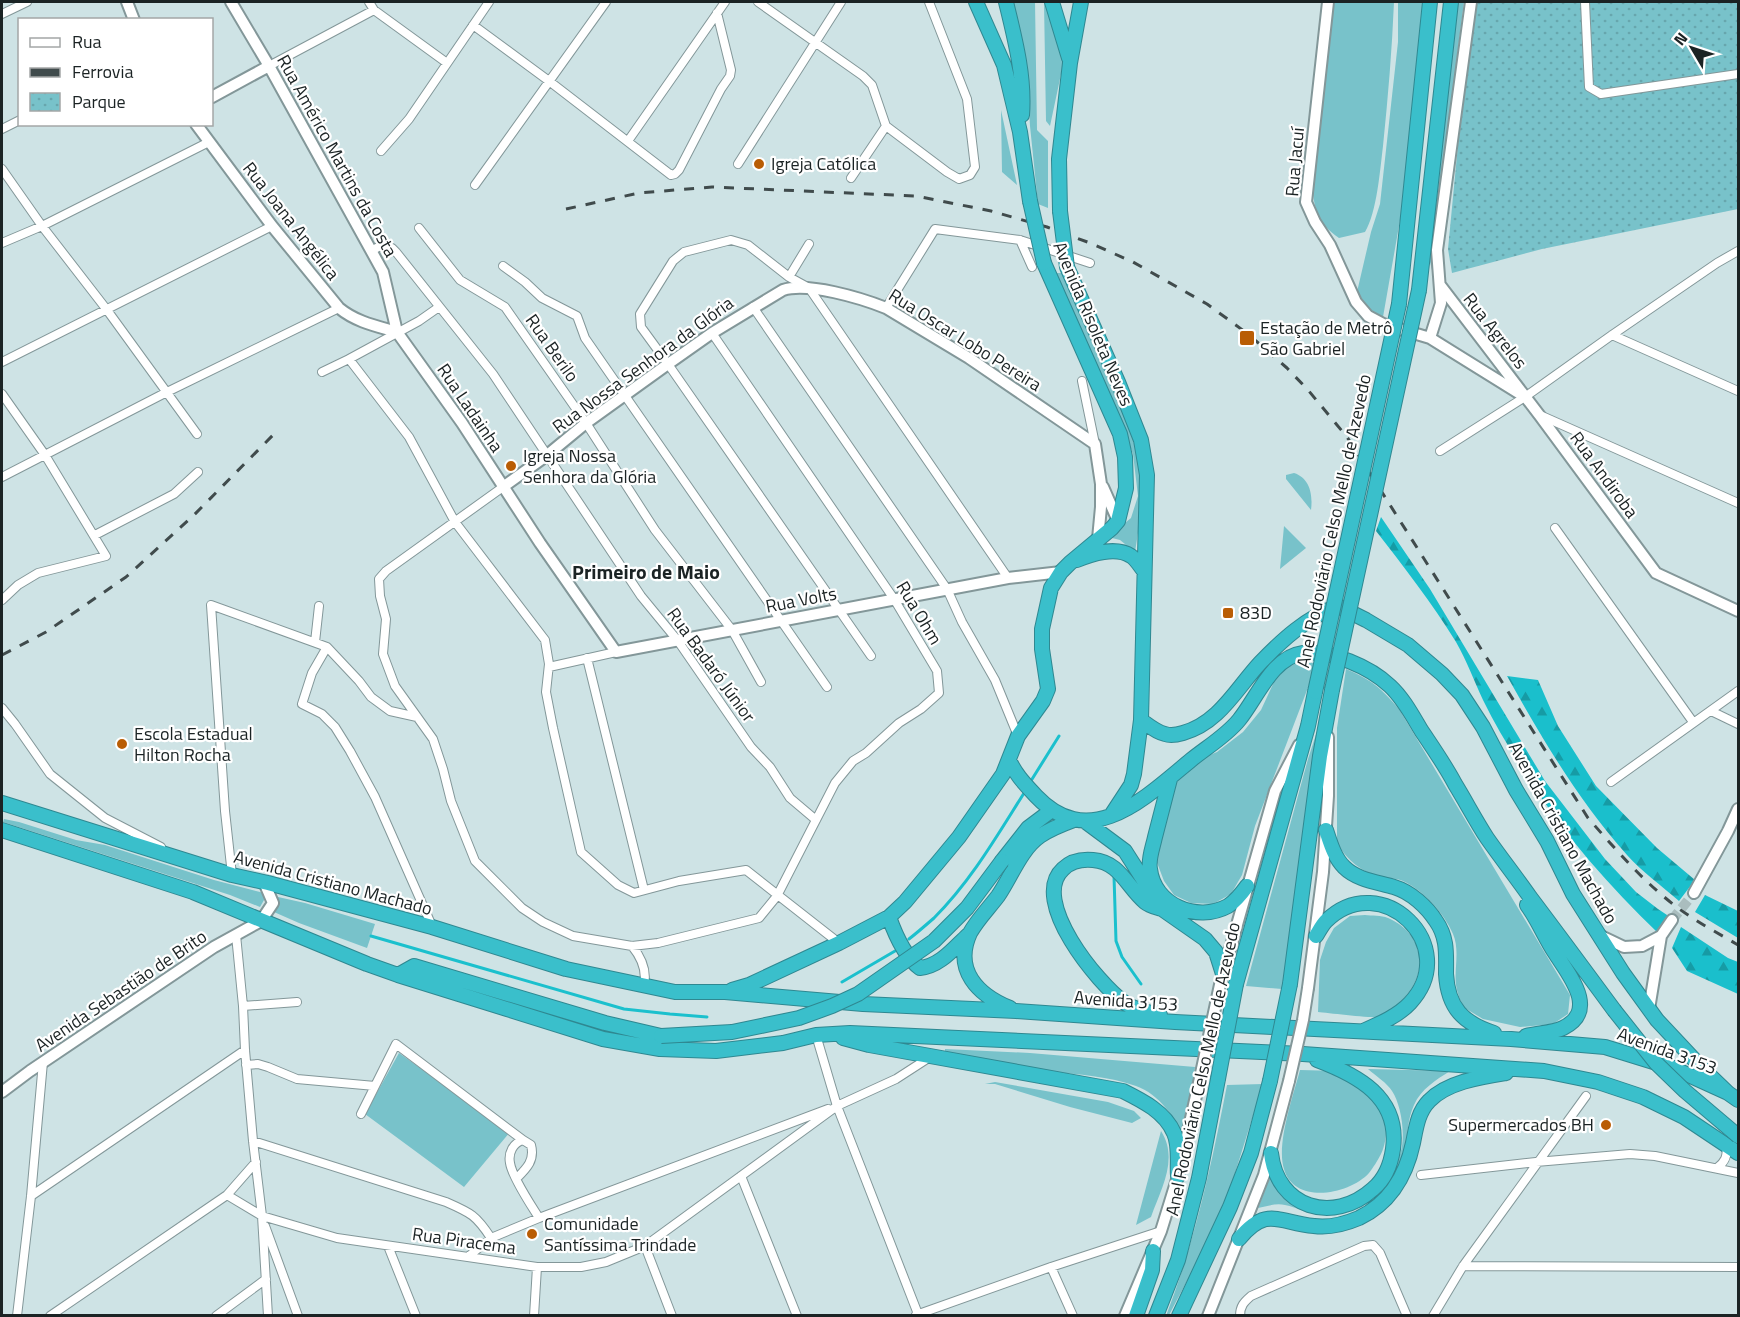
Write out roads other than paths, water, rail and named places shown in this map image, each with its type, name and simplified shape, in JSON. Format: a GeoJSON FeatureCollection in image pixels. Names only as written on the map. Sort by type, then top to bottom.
{"type":"FeatureCollection","features":[{"type":"Feature","properties":{"kind":"highway","name":"Avenida Risoleta Neves"},"geometry":{"type":"LineString","coordinates":[[976,2],[1004,65],[1020,132],[1038,265],[1120,434],[1125,457],[1126,488],[1118,521]]}},
{"type":"Feature","properties":{"kind":"highway"},"geometry":{"type":"LineString","coordinates":[[1006,2],[1019,55],[1023,105],[1020,132]]}},
{"type":"Feature","properties":{"kind":"highway"},"geometry":{"type":"LineString","coordinates":[[1052,2],[1070,63]]}},
{"type":"Feature","properties":{"kind":"highway","name":"Avenida Risoleta Neves"},"geometry":{"type":"LineString","coordinates":[[1081,2],[1070,63],[1059,159],[1060,211],[1066,267],[1118,382],[1141,440],[1147,475],[1141,720],[1131,785],[1111,815]]}},
{"type":"Feature","properties":{"kind":"highway","name":"Anel Rodoviário Celso Mello de Azevedo"},"geometry":{"type":"LineString","coordinates":[[1156,1316],[1178,1260],[1199,1178],[1236,984],[1308,726],[1399,304],[1430,2]]}},
{"type":"Feature","properties":{"kind":"highway","name":"Anel Rodoviário Celso Mello de Azevedo"},"geometry":{"type":"LineString","coordinates":[[1179,1316],[1230,1207],[1251,1153],[1270,1081],[1290,984],[1320,756],[1332,690],[1419,290],[1451,2]]}},
{"type":"Feature","properties":{"kind":"highway"},"geometry":{"type":"LineString","coordinates":[[725,992],[749,985],[839,943],[889,917],[905,902],[959,837],[1003,774],[1018,736],[1048,689],[1042,649],[1042,629],[1051,588],[1065,567],[1118,521]]}},
{"type":"Feature","properties":{"kind":"highway"},"geometry":{"type":"LineString","coordinates":[[1065,567],[1090,555],[1108,551],[1131,556],[1144,571]]}},
{"type":"Feature","properties":{"kind":"highway","name":"Avenida Cristiano Machado"},"geometry":{"type":"LineString","coordinates":[[1141,720],[1166,735],[1191,731],[1216,716],[1259,665],[1304,624],[1314,616],[1338,606],[1408,645],[1442,674],[1462,695],[1483,727],[1516,790],[1547,841],[1573,894],[1648,1009],[1702,1068],[1733,1096]]}},
{"type":"Feature","properties":{"kind":"highway"},"geometry":{"type":"LineString","coordinates":[[889,917],[896,936],[913,963],[920,968],[932,967],[971,932],[1017,867],[1023,854],[1039,836],[1080,821],[1100,820],[1132,806],[1220,739],[1238,721],[1267,677],[1288,657],[1302,653],[1331,654],[1372,672],[1391,687],[1403,701],[1487,838],[1614,1010],[1656,1063],[1738,1136]]}},
{"type":"Feature","properties":{"kind":"highway"},"geometry":{"type":"LineString","coordinates":[[1009,759],[1020,779],[1052,810],[1080,821],[1125,851],[1162,909]]}},
{"type":"Feature","properties":{"kind":"highway"},"geometry":{"type":"LineString","coordinates":[[1170,779],[1150,861],[1151,875],[1156,889],[1177,907],[1201,912],[1226,907],[1237,899],[1247,886]]}},
{"type":"Feature","properties":{"kind":"highway","name":"Avenida Cristiano Machado"},"geometry":{"type":"LineString","coordinates":[[2,803],[232,876],[264,882],[432,927],[567,969],[659,988]]}},
{"type":"Feature","properties":{"kind":"highway"},"geometry":{"type":"LineString","coordinates":[[2,813],[8,815],[21,809]]}},
{"type":"Feature","properties":{"kind":"highway"},"geometry":{"type":"LineString","coordinates":[[398,975],[414,966],[605,1023],[661,1036],[732,1032],[799,1018],[858,994],[934,941],[967,909],[1028,828],[1052,810]]}},
{"type":"Feature","properties":{"kind":"highway"},"geometry":{"type":"LineString","coordinates":[[2,830],[193,892],[398,975],[603,1039],[660,1049],[716,1051],[783,1042],[821,1034],[850,1033],[1303,1054],[1529,1069],[1581,1077],[1643,1097],[1684,1117],[1738,1153]]}},
{"type":"Feature","properties":{"kind":"highway"},"geometry":{"type":"LineString","coordinates":[[1326,830],[1332,848],[1344,867],[1361,878],[1397,888],[1426,908],[1437,922],[1446,943],[1448,987],[1457,1010],[1465,1020],[1479,1028],[1511,1039],[1561,1029],[1575,1018],[1580,1009],[1579,992],[1539,928],[1531,910],[1505,876],[1487,838]]}},
{"type":"Feature","properties":{"kind":"highway"},"geometry":{"type":"LineString","coordinates":[[1175,1022],[1133,1007],[1112,992],[1074,947],[1055,904],[1053,888],[1060,872],[1071,863],[1094,860],[1114,867],[1144,901],[1162,909],[1205,939],[1216,952],[1222,977]]}},
{"type":"Feature","properties":{"kind":"highway"},"geometry":{"type":"LineString","coordinates":[[1316,936],[1325,922],[1339,911],[1355,905],[1372,903],[1388,906],[1404,914],[1416,926],[1424,941],[1427,958],[1426,975],[1420,991],[1409,1005],[1395,1015],[1360,1032]]}},
{"type":"Feature","properties":{"kind":"highway"},"geometry":{"type":"LineString","coordinates":[[971,932],[964,951],[966,970],[975,984],[994,1002],[1016,1011]]}},
{"type":"Feature","properties":{"kind":"highway","name":"Avenida 3153"},"geometry":{"type":"LineString","coordinates":[[659,988],[675,992],[725,992],[863,1004],[1511,1039],[1605,1047],[1673,1068],[1733,1096]]}},
{"type":"Feature","properties":{"kind":"highway"},"geometry":{"type":"LineString","coordinates":[[821,1034],[869,1045],[1123,1091],[1150,1105],[1174,1133],[1178,1176]]}},
{"type":"Feature","properties":{"kind":"highway"},"geometry":{"type":"LineString","coordinates":[[1271,1153],[1274,1171],[1282,1186],[1294,1198],[1308,1205],[1326,1208],[1348,1204],[1364,1196],[1378,1184],[1390,1161],[1394,1145],[1393,1128],[1389,1113],[1379,1097],[1352,1075],[1303,1054]]}},
{"type":"Feature","properties":{"kind":"highway"},"geometry":{"type":"LineString","coordinates":[[1239,1239],[1251,1227],[1267,1219],[1281,1218],[1308,1226],[1324,1227],[1365,1215],[1391,1194],[1403,1177],[1410,1159],[1418,1119],[1430,1100],[1456,1085],[1529,1069]]}},
{"type":"Feature","properties":{"kind":"highway"},"geometry":{"type":"LineString","coordinates":[[1136,1316],[1152,1270],[1153,1251]]}},
{"type":"Feature","properties":{"kind":"street"},"geometry":{"type":"LineString","coordinates":[[2,14],[27,2]]}},
{"type":"Feature","properties":{"kind":"street"},"geometry":{"type":"LineString","coordinates":[[127,2],[133,18]]}},
{"type":"Feature","properties":{"kind":"street","name":"Rua Américo Martins da Costa"},"geometry":{"type":"LineString","coordinates":[[231,2],[383,272],[397,332]]}},
{"type":"Feature","properties":{"kind":"street"},"geometry":{"type":"LineString","coordinates":[[369,2],[374,10],[447,63]]}},
{"type":"Feature","properties":{"kind":"street"},"geometry":{"type":"LineString","coordinates":[[381,151],[409,119],[489,2]]}},
{"type":"Feature","properties":{"kind":"street"},"geometry":{"type":"LineString","coordinates":[[475,185],[606,2]]}},
{"type":"Feature","properties":{"kind":"street"},"geometry":{"type":"LineString","coordinates":[[628,141],[725,2]]}},
{"type":"Feature","properties":{"kind":"street"},"geometry":{"type":"LineString","coordinates":[[758,2],[863,76],[872,85],[886,126],[958,179],[970,175],[975,167],[967,99],[929,2]]}},
{"type":"Feature","properties":{"kind":"street"},"geometry":{"type":"LineString","coordinates":[[738,164],[841,2]]}},
{"type":"Feature","properties":{"kind":"street","name":"Rua Jacuí"},"geometry":{"type":"LineString","coordinates":[[1328,2],[1306,202],[1315,222],[1330,245],[1356,302],[1368,316],[1383,324],[1430,338],[1525,397]]}},
{"type":"Feature","properties":{"kind":"street"},"geometry":{"type":"LineString","coordinates":[[1430,338],[1442,303],[1437,249],[1471,2]]}},
{"type":"Feature","properties":{"kind":"street"},"geometry":{"type":"LineString","coordinates":[[1585,2],[1589,87],[1601,94],[1738,74]]}},
{"type":"Feature","properties":{"kind":"street"},"geometry":{"type":"LineString","coordinates":[[213,96],[374,10]]}},
{"type":"Feature","properties":{"kind":"street"},"geometry":{"type":"LineString","coordinates":[[473,25],[671,175],[675,174],[689,151],[732,70],[717,13]]}},
{"type":"Feature","properties":{"kind":"street"},"geometry":{"type":"LineString","coordinates":[[2,129],[18,121]]}},
{"type":"Feature","properties":{"kind":"street","name":"Rua Joana Angélica"},"geometry":{"type":"LineString","coordinates":[[197,126],[272,226],[339,308],[348,316],[397,332]]}},
{"type":"Feature","properties":{"kind":"street"},"geometry":{"type":"LineString","coordinates":[[852,178],[886,126]]}},
{"type":"Feature","properties":{"kind":"street"},"geometry":{"type":"LineString","coordinates":[[2,243],[42,226],[209,142]]}},
{"type":"Feature","properties":{"kind":"street"},"geometry":{"type":"LineString","coordinates":[[2,169],[197,434]]}},
{"type":"Feature","properties":{"kind":"street"},"geometry":{"type":"LineString","coordinates":[[2,362],[272,226]]}},
{"type":"Feature","properties":{"kind":"street","name":"Rua Berilo"},"geometry":{"type":"LineString","coordinates":[[419,228],[460,280],[505,307],[586,423],[655,530],[732,630],[761,682]]}},
{"type":"Feature","properties":{"kind":"street"},"geometry":{"type":"LineString","coordinates":[[886,308],[935,229],[1020,240],[1090,263]]}},
{"type":"Feature","properties":{"kind":"street","name":"Rua Oscar Lobo Pereira"},"geometry":{"type":"LineString","coordinates":[[668,364],[641,327],[640,314],[674,261],[684,252],[731,240],[748,245],[789,277],[809,288],[872,302],[886,308],[969,358],[1095,444]]}},
{"type":"Feature","properties":{"kind":"street"},"geometry":{"type":"LineString","coordinates":[[1020,240],[1038,265]]}},
{"type":"Feature","properties":{"kind":"street"},"geometry":{"type":"LineString","coordinates":[[789,277],[809,244]]}},
{"type":"Feature","properties":{"kind":"street","name":"Rua Badaró Júnior"},"geometry":{"type":"LineString","coordinates":[[371,251],[382,245],[392,248],[493,374],[640,596],[678,641],[751,747],[770,767],[790,798],[816,820]]}},
{"type":"Feature","properties":{"kind":"street"},"geometry":{"type":"LineString","coordinates":[[1440,451],[1525,397],[1612,334],[1738,251]]}},
{"type":"Feature","properties":{"kind":"street"},"geometry":{"type":"LineString","coordinates":[[503,266],[542,298],[577,315],[585,338],[827,687]]}},
{"type":"Feature","properties":{"kind":"street","name":"Rua Agrelos"},"geometry":{"type":"LineString","coordinates":[[1440,285],[1525,397]]}},
{"type":"Feature","properties":{"kind":"street","name":"Rua Nossa Senhora da Glória"},"geometry":{"type":"LineString","coordinates":[[386,571],[546,456],[625,394],[712,333],[783,290],[794,287],[809,288]]}},
{"type":"Feature","properties":{"kind":"street"},"geometry":{"type":"LineString","coordinates":[[809,288],[1008,578]]}},
{"type":"Feature","properties":{"kind":"street"},"geometry":{"type":"LineString","coordinates":[[322,372],[418,321],[439,307]]}},
{"type":"Feature","properties":{"kind":"street"},"geometry":{"type":"LineString","coordinates":[[753,307],[947,589],[962,622],[995,680],[1018,736]]}},
{"type":"Feature","properties":{"kind":"street"},"geometry":{"type":"LineString","coordinates":[[2,477],[166,392],[339,308]]}},
{"type":"Feature","properties":{"kind":"street"},"geometry":{"type":"LineString","coordinates":[[371,325],[380,322],[392,309]]}},
{"type":"Feature","properties":{"kind":"street","name":"Rua Ladainha"},"geometry":{"type":"LineString","coordinates":[[397,332],[462,423],[616,652]]}},
{"type":"Feature","properties":{"kind":"street","name":"Rua Ohm"},"geometry":{"type":"LineString","coordinates":[[386,571],[379,579],[380,596],[386,619],[383,654],[395,686],[433,739],[451,801],[475,861],[522,908],[536,918],[573,936],[633,946],[658,943],[759,918],[777,896],[835,783],[853,761],[939,693],[937,672],[894,599],[712,333]]}},
{"type":"Feature","properties":{"kind":"street"},"geometry":{"type":"LineString","coordinates":[[1612,334],[1738,391]]}},
{"type":"Feature","properties":{"kind":"street"},"geometry":{"type":"LineString","coordinates":[[349,359],[409,437],[455,522],[545,640],[549,667],[546,692],[581,852],[618,885],[634,893],[679,881],[746,870],[839,943]]}},
{"type":"Feature","properties":{"kind":"street"},"geometry":{"type":"LineString","coordinates":[[668,364],[871,656]]}},
{"type":"Feature","properties":{"kind":"street"},"geometry":{"type":"LineString","coordinates":[[1082,381],[1101,484],[1101,507],[1094,542]]}},
{"type":"Feature","properties":{"kind":"street"},"geometry":{"type":"LineString","coordinates":[[2,394],[45,455],[106,556],[38,573],[18,585],[2,600]]}},
{"type":"Feature","properties":{"kind":"street","name":"Rua Andiroba"},"geometry":{"type":"LineString","coordinates":[[1525,397],[1656,573],[1738,611]]}},
{"type":"Feature","properties":{"kind":"street"},"geometry":{"type":"LineString","coordinates":[[1540,416],[1738,503]]}},
{"type":"Feature","properties":{"kind":"street"},"geometry":{"type":"LineString","coordinates":[[94,535],[174,494],[198,472]]}},
{"type":"Feature","properties":{"kind":"street"},"geometry":{"type":"LineString","coordinates":[[1101,484],[1118,521]]}},
{"type":"Feature","properties":{"kind":"street"},"geometry":{"type":"LineString","coordinates":[[1555,528],[1693,722]]}},
{"type":"Feature","properties":{"kind":"street","name":"Rua Volts"},"geometry":{"type":"LineString","coordinates":[[549,667],[616,652],[1065,567]]}},
{"type":"Feature","properties":{"kind":"street"},"geometry":{"type":"LineString","coordinates":[[232,876],[225,811],[211,605],[327,647],[371,697],[390,711],[417,717]]}},
{"type":"Feature","properties":{"kind":"street"},"geometry":{"type":"LineString","coordinates":[[315,642],[319,606]]}},
{"type":"Feature","properties":{"kind":"street"},"geometry":{"type":"LineString","coordinates":[[327,647],[312,673],[302,704],[322,714],[335,727],[350,751],[375,797],[432,927]]}},
{"type":"Feature","properties":{"kind":"street"},"geometry":{"type":"LineString","coordinates":[[587,658],[644,890]]}},
{"type":"Feature","properties":{"kind":"street"},"geometry":{"type":"LineString","coordinates":[[1611,782],[1738,692]]}},
{"type":"Feature","properties":{"kind":"street"},"geometry":{"type":"LineString","coordinates":[[2,708],[50,774],[105,818],[197,866]]}},
{"type":"Feature","properties":{"kind":"street"},"geometry":{"type":"LineString","coordinates":[[1711,711],[1738,724]]}},
{"type":"Feature","properties":{"kind":"street","name":"Anel Rodoviário Celso Mello de Azevedo"},"geometry":{"type":"LineString","coordinates":[[1208,1316],[1259,1190],[1271,1153],[1303,1020],[1323,872],[1328,714]]}},
{"type":"Feature","properties":{"kind":"street","name":"Anel Rodoviário Celso Mello de Azevedo"},"geometry":{"type":"LineString","coordinates":[[1125,1316],[1161,1231],[1178,1176],[1222,977],[1275,791],[1308,726]]}},
{"type":"Feature","properties":{"kind":"street"},"geometry":{"type":"LineString","coordinates":[[1694,893],[1733,834],[1738,809]]}},
{"type":"Feature","properties":{"kind":"street"},"geometry":{"type":"LineString","coordinates":[[261,921],[273,903],[264,882]]}},
{"type":"Feature","properties":{"kind":"street"},"geometry":{"type":"LineString","coordinates":[[1648,1009],[1661,936],[1672,920]]}},
{"type":"Feature","properties":{"kind":"street","name":"Avenida Sebastião de Brito"},"geometry":{"type":"LineString","coordinates":[[2,1092],[205,954],[261,921]]}},
{"type":"Feature","properties":{"kind":"street"},"geometry":{"type":"LineString","coordinates":[[236,935],[253,1141],[262,1216],[268,1316]]}},
{"type":"Feature","properties":{"kind":"street"},"geometry":{"type":"LineString","coordinates":[[1599,935],[1624,947],[1642,946],[1661,936]]}},
{"type":"Feature","properties":{"kind":"street"},"geometry":{"type":"LineString","coordinates":[[633,946],[642,962],[646,977],[644,985]]}},
{"type":"Feature","properties":{"kind":"street"},"geometry":{"type":"LineString","coordinates":[[243,1006],[297,1002]]}},
{"type":"Feature","properties":{"kind":"street"},"geometry":{"type":"LineString","coordinates":[[821,1034],[837,1106],[916,1315],[1161,1231]]}},
{"type":"Feature","properties":{"kind":"street"},"geometry":{"type":"LineString","coordinates":[[361,1114],[396,1044],[531,1145],[530,1164],[517,1178]]}},
{"type":"Feature","properties":{"kind":"street"},"geometry":{"type":"LineString","coordinates":[[31,1196],[245,1050]]}},
{"type":"Feature","properties":{"kind":"street","name":"Rua Piracema"},"geometry":{"type":"LineString","coordinates":[[227,1195],[262,1216],[337,1238],[537,1266],[589,1266],[606,1262],[645,1246],[837,1106],[896,1080],[932,1056]]}},
{"type":"Feature","properties":{"kind":"street"},"geometry":{"type":"LineString","coordinates":[[17,1316],[43,1062]]}},
{"type":"Feature","properties":{"kind":"street"},"geometry":{"type":"LineString","coordinates":[[246,1065],[268,1067],[297,1079],[375,1086]]}},
{"type":"Feature","properties":{"kind":"street"},"geometry":{"type":"LineString","coordinates":[[2,1081],[30,1071]]}},
{"type":"Feature","properties":{"kind":"street"},"geometry":{"type":"LineString","coordinates":[[1433,1316],[1463,1266],[1536,1162],[1586,1096]]}},
{"type":"Feature","properties":{"kind":"street"},"geometry":{"type":"LineString","coordinates":[[469,1256],[491,1238],[539,1218],[837,1106]]}},
{"type":"Feature","properties":{"kind":"street"},"geometry":{"type":"LineString","coordinates":[[523,1140],[518,1141],[512,1149],[510,1164],[539,1218]]}},
{"type":"Feature","properties":{"kind":"street"},"geometry":{"type":"LineString","coordinates":[[253,1141],[446,1202],[465,1210],[480,1220],[491,1238]]}},
{"type":"Feature","properties":{"kind":"street"},"geometry":{"type":"LineString","coordinates":[[1717,1168],[1728,1153],[1725,1144]]}},
{"type":"Feature","properties":{"kind":"street"},"geometry":{"type":"LineString","coordinates":[[1421,1175],[1630,1154],[1655,1156],[1738,1173]]}},
{"type":"Feature","properties":{"kind":"street"},"geometry":{"type":"LineString","coordinates":[[50,1316],[227,1195],[256,1162]]}},
{"type":"Feature","properties":{"kind":"street"},"geometry":{"type":"LineString","coordinates":[[741,1176],[797,1316]]}},
{"type":"Feature","properties":{"kind":"street"},"geometry":{"type":"LineString","coordinates":[[262,1216],[298,1316]]}},
{"type":"Feature","properties":{"kind":"street"},"geometry":{"type":"LineString","coordinates":[[1240,1312],[1244,1302],[1251,1296],[1364,1246],[1373,1245],[1380,1253],[1407,1316]]}},
{"type":"Feature","properties":{"kind":"street"},"geometry":{"type":"LineString","coordinates":[[388,1246],[416,1316]]}},
{"type":"Feature","properties":{"kind":"street"},"geometry":{"type":"LineString","coordinates":[[645,1246],[672,1316]]}},
{"type":"Feature","properties":{"kind":"street"},"geometry":{"type":"LineString","coordinates":[[534,1316],[537,1266]]}},
{"type":"Feature","properties":{"kind":"street"},"geometry":{"type":"LineString","coordinates":[[1463,1266],[1738,1267]]}},
{"type":"Feature","properties":{"kind":"street"},"geometry":{"type":"LineString","coordinates":[[1051,1267],[1073,1316]]}},
{"type":"Feature","properties":{"kind":"street"},"geometry":{"type":"LineString","coordinates":[[216,1316],[266,1279]]}},
{"type":"Feature","properties":{"kind":"waterway"},"geometry":{"type":"LineString","coordinates":[[1029,784],[1059,736]]}},
{"type":"Feature","properties":{"kind":"waterway"},"geometry":{"type":"LineString","coordinates":[[909,939],[934,918],[960,888],[984,856],[1026,790]]}},
{"type":"Feature","properties":{"kind":"waterway"},"geometry":{"type":"LineString","coordinates":[[1114,876],[1116,941],[1122,957],[1141,984]]}},
{"type":"Feature","properties":{"kind":"waterway"},"geometry":{"type":"LineString","coordinates":[[371,936],[624,1009],[707,1017]]}},
{"type":"Feature","properties":{"kind":"waterway"},"geometry":{"type":"LineString","coordinates":[[842,982],[895,951]]}},
{"type":"Feature","properties":{"kind":"tunnel"},"geometry":{"type":"LineString","coordinates":[[1672,920],[1694,893]]}},
{"type":"Feature","properties":{"kind":"railway"},"geometry":{"type":"LineString","coordinates":[[566,209],[639,193],[712,187],[916,196],[991,211],[1047,227],[1133,262],[1207,304],[1248,334],[1287,368],[1347,437],[1588,818],[1636,871],[1676,907],[1738,945]]}},
{"type":"Feature","properties":{"kind":"railway"},"geometry":{"type":"LineString","coordinates":[[2,655],[46,632],[126,577],[194,515],[273,435]]}},
{"type":"Feature","properties":{"kind":"place","name":"Igreja Católica"},"geometry":{"type":"Point","coordinates":[759,164]}},
{"type":"Feature","properties":{"kind":"place","name":"Estação de Metrô São Gabriel"},"geometry":{"type":"Point","coordinates":[1247,338]}},
{"type":"Feature","properties":{"kind":"place","name":"Igreja Nossa Senhora da Glória"},"geometry":{"type":"Point","coordinates":[511,466]}},
{"type":"Feature","properties":{"kind":"place","name":"83D"},"geometry":{"type":"Point","coordinates":[1228,613]}},
{"type":"Feature","properties":{"kind":"place","name":"Escola Estadual Hilton Rocha"},"geometry":{"type":"Point","coordinates":[122,744]}},
{"type":"Feature","properties":{"kind":"place","name":"Supermercados BH"},"geometry":{"type":"Point","coordinates":[1606,1125]}},
{"type":"Feature","properties":{"kind":"place","name":"Comunidade Santíssima Trindade"},"geometry":{"type":"Point","coordinates":[532,1234]}},
{"type":"Feature","properties":{"kind":"district","name":"Primeiro de Maio"},"geometry":{"type":"Point","coordinates":[646,572]}}]}
